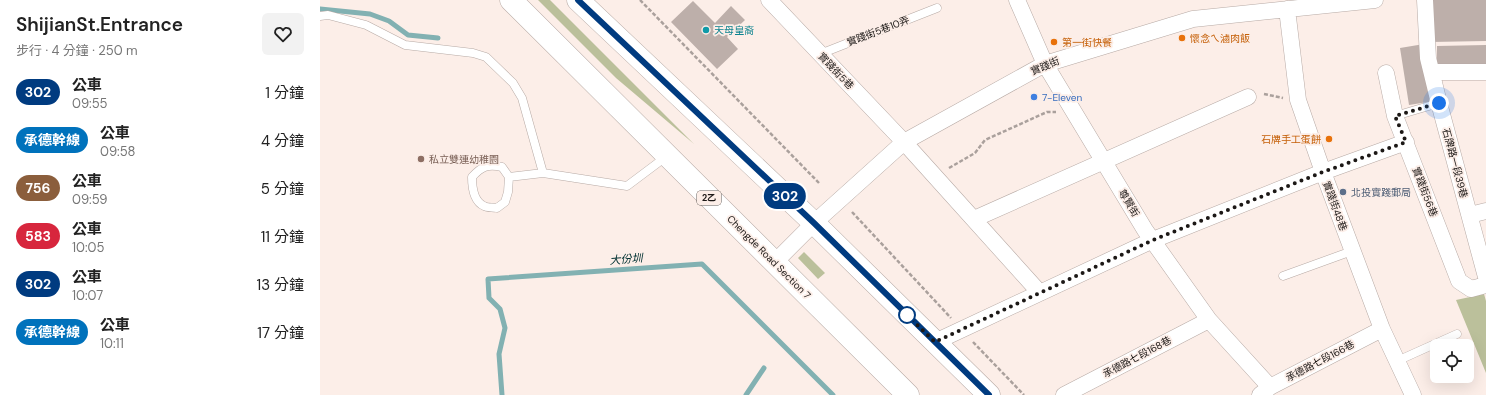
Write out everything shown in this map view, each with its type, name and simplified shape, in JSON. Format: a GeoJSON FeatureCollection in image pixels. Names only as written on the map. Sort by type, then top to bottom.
{"type":"FeatureCollection","features":[{"type":"Feature","properties":{"kind":"main road","name":"Chengde Road Section 7"},"geometry":{"type":"LineString","coordinates":[[512,0],[908,395]]}},
{"type":"Feature","properties":{"kind":"main road"},"geometry":{"type":"LineString","coordinates":[[578,0],[814,223],[989,395]]}},
{"type":"Feature","properties":{"kind":"street","name":"實踐街5巷"},"geometry":{"type":"LineString","coordinates":[[769,0],[904,142],[1040,293]]}},
{"type":"Feature","properties":{"kind":"street","name":"尊賢街"},"geometry":{"type":"LineString","coordinates":[[1017,0],[1045,64],[1153,240],[1209,320],[1265,391]]}},
{"type":"Feature","properties":{"kind":"street","name":"實踐街"},"geometry":{"type":"LineString","coordinates":[[774,262],[814,223],[904,142],[1045,64],[1193,19],[1370,0]]}},
{"type":"Feature","properties":{"kind":"street","name":"石牌路一段39巷"},"geometry":{"type":"LineString","coordinates":[[1426,0],[1428,58],[1486,277]]}},
{"type":"Feature","properties":{"kind":"street","name":"實踐街48巷"},"geometry":{"type":"LineString","coordinates":[[1287,9],[1298,100],[1323,172],[1382,329],[1413,395]]}},
{"type":"Feature","properties":{"kind":"street"},"geometry":{"type":"LineString","coordinates":[[1432,72],[1486,72]]}},
{"type":"Feature","properties":{"kind":"street","name":"實踐街56巷"},"geometry":{"type":"LineString","coordinates":[[1386,73],[1395,116],[1459,281],[1471,289],[1486,285]]}},
{"type":"Feature","properties":{"kind":"street"},"geometry":{"type":"LineString","coordinates":[[974,219],[1248,98]]}},
{"type":"Feature","properties":{"kind":"street"},"geometry":{"type":"LineString","coordinates":[[935,342],[1153,240],[1323,172],[1406,142]]}},
{"type":"Feature","properties":{"kind":"street"},"geometry":{"type":"LineString","coordinates":[[1470,215],[1486,211]]}},
{"type":"Feature","properties":{"kind":"street","name":"承德路七段168巷"},"geometry":{"type":"LineString","coordinates":[[1064,395],[1209,320]]}},
{"type":"Feature","properties":{"kind":"street","name":"承德路七段166巷"},"geometry":{"type":"LineString","coordinates":[[1265,391],[1382,329]]}},
{"type":"Feature","properties":{"kind":"lane","name":"實踐街5巷10弄"},"geometry":{"type":"LineString","coordinates":[[820,54],[937,8]]}},
{"type":"Feature","properties":{"kind":"lane"},"geometry":{"type":"LineString","coordinates":[[320,16],[328,15],[366,25],[405,46],[473,53],[486,57],[513,83],[522,98],[543,173]]}},
{"type":"Feature","properties":{"kind":"lane"},"geometry":{"type":"LineString","coordinates":[[1395,116],[1439,103]]}},
{"type":"Feature","properties":{"kind":"lane"},"geometry":{"type":"LineString","coordinates":[[509,177],[543,173],[626,186],[667,156]]}},
{"type":"Feature","properties":{"kind":"lane"},"geometry":{"type":"LineString","coordinates":[[492,165],[502,167],[509,177],[508,192],[505,202],[497,208],[484,206],[476,198],[472,188],[472,177],[480,169],[492,165]]}},
{"type":"Feature","properties":{"kind":"lane"},"geometry":{"type":"LineString","coordinates":[[1283,276],[1352,251]]}},
{"type":"Feature","properties":{"kind":"lane"},"geometry":{"type":"LineString","coordinates":[[1397,361],[1457,334]]}},
{"type":"Feature","properties":{"kind":"path"},"geometry":{"type":"LineString","coordinates":[[640,0],[819,183]]}},
{"type":"Feature","properties":{"kind":"path"},"geometry":{"type":"LineString","coordinates":[[1248,98],[1265,94],[1298,100]]}},
{"type":"Feature","properties":{"kind":"path"},"geometry":{"type":"LineString","coordinates":[[935,177],[975,153],[985,140],[1047,112],[1074,111]]}},
{"type":"Feature","properties":{"kind":"path"},"geometry":{"type":"LineString","coordinates":[[852,212],[1024,395]]}},
{"type":"Feature","properties":{"kind":"green space"},"geometry":{"type":"Polygon","coordinates":[[[538,0],[550,0],[694,144],[616,78],[538,0]]]}},
{"type":"Feature","properties":{"kind":"green space"},"geometry":{"type":"Polygon","coordinates":[[[804,252],[825,273],[818,279],[798,258],[804,252]]]}},
{"type":"Feature","properties":{"kind":"green space"},"geometry":{"type":"Polygon","coordinates":[[[1484,294],[1486,301],[1486,373],[1474,344],[1474,339],[1472,339],[1456,300],[1484,294]]]}},
{"type":"Feature","properties":{"kind":"building"},"geometry":{"type":"Polygon","coordinates":[[[1430,0],[1486,0],[1486,41],[1431,42],[1430,0]]]}},
{"type":"Feature","properties":{"kind":"building","name":"天母皇裔"},"geometry":{"type":"Polygon","coordinates":[[[693,1],[715,23],[731,6],[745,20],[727,37],[738,49],[717,69],[671,22],[693,1]]]}},
{"type":"Feature","properties":{"kind":"building"},"geometry":{"type":"Polygon","coordinates":[[[1424,44],[1434,101],[1409,105],[1400,48],[1424,44]]]}},
{"type":"Feature","properties":{"kind":"building"},"geometry":{"type":"Polygon","coordinates":[[[1486,45],[1486,65],[1437,66],[1437,46],[1486,45]]]}},
{"type":"Feature","properties":{"kind":"waterway"},"geometry":{"type":"LineString","coordinates":[[320,9],[370,14],[389,21],[408,35],[438,38]]}},
{"type":"Feature","properties":{"kind":"waterway","name":"大份圳"},"geometry":{"type":"LineString","coordinates":[[502,395],[499,354],[505,328],[500,309],[489,298],[488,279],[702,264],[833,395]]}},
{"type":"Feature","properties":{"kind":"waterway"},"geometry":{"type":"LineString","coordinates":[[746,395],[764,368]]}},
{"type":"Feature","properties":{"kind":"bus line","name":"302"},"geometry":{"type":"LineString","coordinates":[[578,0],[814,223],[989,395]]}},
{"type":"Feature","properties":{"kind":"place","name":"天母皇裔"},"geometry":{"type":"Point","coordinates":[706,30]}},
{"type":"Feature","properties":{"kind":"place","name":"懷念ㄟ滷肉飯"},"geometry":{"type":"Point","coordinates":[1182,38]}},
{"type":"Feature","properties":{"kind":"place","name":"第一街快餐"},"geometry":{"type":"Point","coordinates":[1054,42]}},
{"type":"Feature","properties":{"kind":"place","name":"7-Eleven"},"geometry":{"type":"Point","coordinates":[1034,97]}},
{"type":"Feature","properties":{"kind":"place","name":"石牌手工蛋餅"},"geometry":{"type":"Point","coordinates":[1329,139]}},
{"type":"Feature","properties":{"kind":"place","name":"私立雙連幼稚園"},"geometry":{"type":"Point","coordinates":[421,159]}},
{"type":"Feature","properties":{"kind":"place","name":"北投實踐郵局"},"geometry":{"type":"Point","coordinates":[1343,192]}},
{"type":"Feature","properties":{"kind":"route"},"geometry":{"type":"LineString","coordinates":[[907,315],[902,310],[935,342],[1153,240],[1323,172],[1406,142],[1395,116],[1439,103]]}}]}
